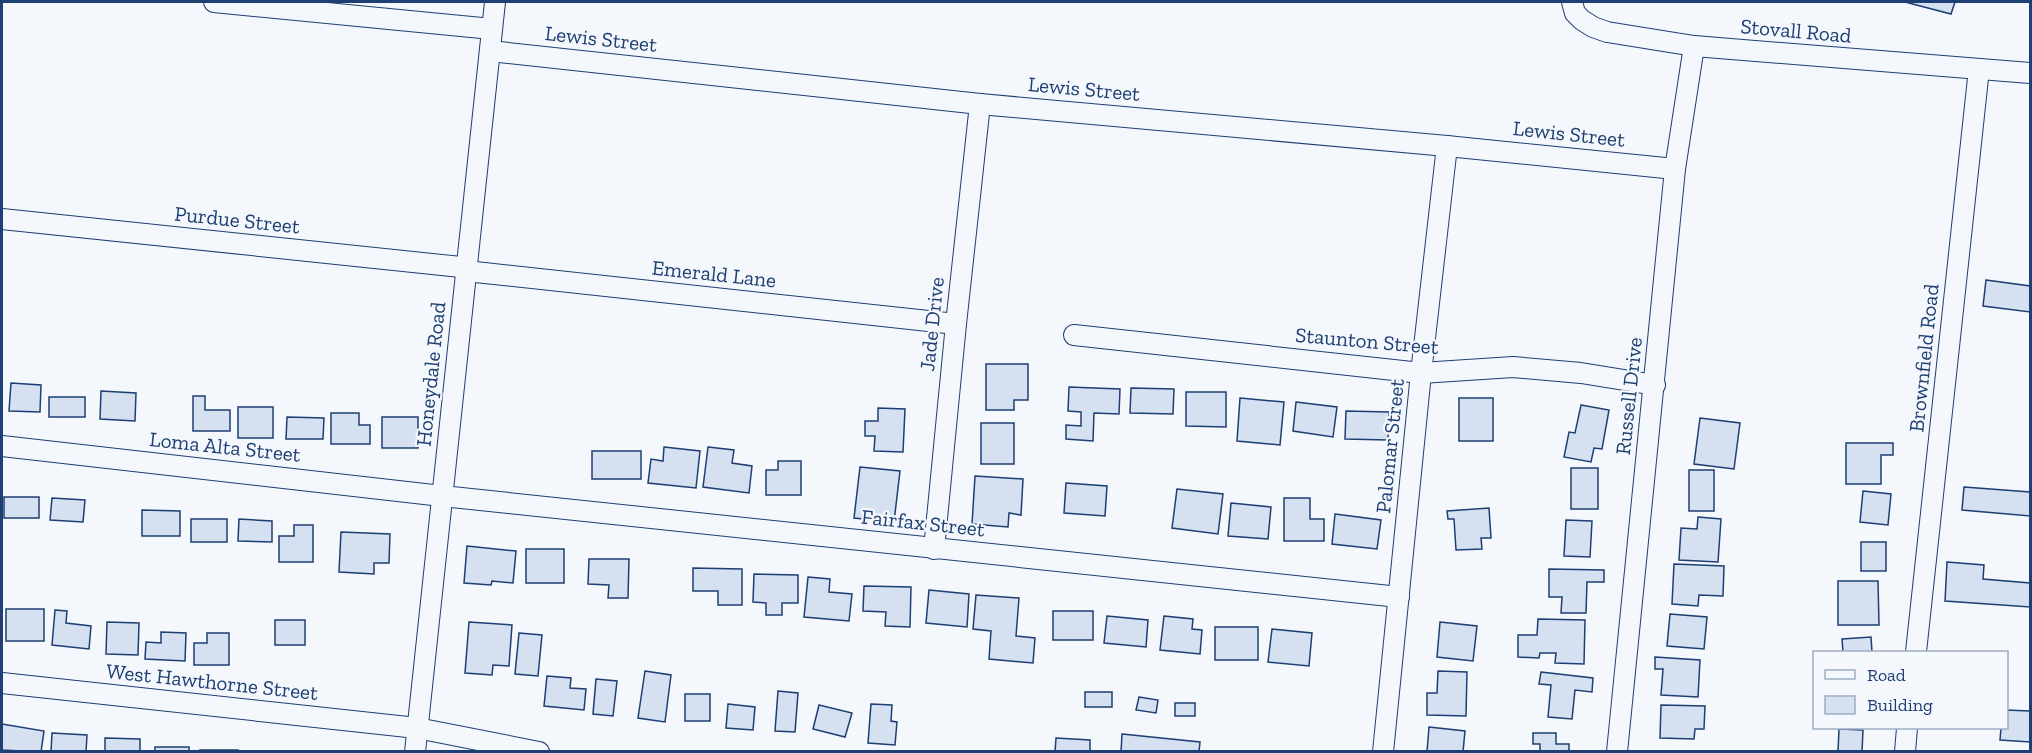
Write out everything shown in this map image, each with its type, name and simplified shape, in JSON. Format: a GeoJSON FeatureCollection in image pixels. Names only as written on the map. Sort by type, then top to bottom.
{"type":"FeatureCollection","features":[{"type":"Feature","properties":{"kind":"street"},"geometry":{"type":"LineString","coordinates":[[214,2],[492,29]]}},
{"type":"Feature","properties":{"kind":"street","name":"Honeydale Road"},"geometry":{"type":"LineString","coordinates":[[415,752],[495,2]]}},
{"type":"Feature","properties":{"kind":"street","name":"Stovall Road"},"geometry":{"type":"LineString","coordinates":[[1572,2],[1575,13],[1593,27],[1607,32],[1694,46],[2031,73]]}},
{"type":"Feature","properties":{"kind":"street","name":"Russell Drive"},"geometry":{"type":"LineString","coordinates":[[1617,752],[1675,169],[1694,46]]}},
{"type":"Feature","properties":{"kind":"street","name":"Lewis Street"},"geometry":{"type":"LineString","coordinates":[[490,51],[980,104],[1675,169]]}},
{"type":"Feature","properties":{"kind":"street","name":"Brownfield Road"},"geometry":{"type":"LineString","coordinates":[[1916,651],[1979,69]]}},
{"type":"Feature","properties":{"kind":"street","name":"Jade Drive"},"geometry":{"type":"LineString","coordinates":[[934,549],[980,104]]}},
{"type":"Feature","properties":{"kind":"street","name":"Palomar Street"},"geometry":{"type":"LineString","coordinates":[[1383,752],[1421,373],[1447,146]]}},
{"type":"Feature","properties":{"kind":"street","name":"Purdue Street"},"geometry":{"type":"LineString","coordinates":[[2,219],[461,267],[466,271]]}},
{"type":"Feature","properties":{"kind":"street","name":"Emerald Lane"},"geometry":{"type":"LineString","coordinates":[[466,271],[956,324]]}},
{"type":"Feature","properties":{"kind":"street","name":"Staunton Street"},"geometry":{"type":"LineString","coordinates":[[1074,336],[1421,373],[1514,368],[1581,373],[1655,386]]}},
{"type":"Feature","properties":{"kind":"street","name":"Loma Alta Street"},"geometry":{"type":"LineString","coordinates":[[2,446],[442,496]]}},
{"type":"Feature","properties":{"kind":"street","name":"Fairfax Street"},"geometry":{"type":"LineString","coordinates":[[442,496],[1399,597]]}},
{"type":"Feature","properties":{"kind":"street","name":"West Hawthorne Street"},"geometry":{"type":"LineString","coordinates":[[2,683],[417,728],[539,752]]}},
{"type":"Feature","properties":{"kind":"street"},"geometry":{"type":"LineString","coordinates":[[1905,752],[1908,729]]}},
{"type":"Feature","properties":{"kind":"building"},"geometry":{"type":"Polygon","coordinates":[[[1905,2],[1955,2],[1951,14],[1905,2]]]}},
{"type":"Feature","properties":{"kind":"building"},"geometry":{"type":"Polygon","coordinates":[[[1986,280],[2030,286],[2030,312],[1983,306],[1986,280]]]}},
{"type":"Feature","properties":{"kind":"building"},"geometry":{"type":"Polygon","coordinates":[[[986,364],[1028,364],[1028,400],[1014,400],[1014,410],[986,410],[986,364]]]}},
{"type":"Feature","properties":{"kind":"building"},"geometry":{"type":"Polygon","coordinates":[[[11,383],[41,385],[40,412],[9,411],[11,383]]]}},
{"type":"Feature","properties":{"kind":"building"},"geometry":{"type":"Polygon","coordinates":[[[1069,387],[1120,389],[1119,414],[1094,413],[1093,441],[1066,439],[1066,425],[1081,426],[1081,412],[1068,411],[1069,387]]]}},
{"type":"Feature","properties":{"kind":"building"},"geometry":{"type":"Polygon","coordinates":[[[1131,388],[1174,389],[1173,414],[1130,413],[1131,388]]]}},
{"type":"Feature","properties":{"kind":"building"},"geometry":{"type":"Polygon","coordinates":[[[101,391],[136,393],[135,421],[100,419],[101,391]]]}},
{"type":"Feature","properties":{"kind":"building"},"geometry":{"type":"Polygon","coordinates":[[[1186,392],[1226,392],[1226,427],[1186,426],[1186,392]]]}},
{"type":"Feature","properties":{"kind":"building"},"geometry":{"type":"Polygon","coordinates":[[[193,396],[205,396],[205,410],[230,410],[230,431],[193,431],[193,396]]]}},
{"type":"Feature","properties":{"kind":"building"},"geometry":{"type":"Polygon","coordinates":[[[49,397],[85,397],[85,417],[49,417],[49,397]]]}},
{"type":"Feature","properties":{"kind":"building"},"geometry":{"type":"Polygon","coordinates":[[[1240,398],[1284,402],[1280,445],[1237,441],[1240,398]]]}},
{"type":"Feature","properties":{"kind":"building"},"geometry":{"type":"Polygon","coordinates":[[[1459,398],[1493,398],[1493,441],[1459,441],[1459,398]]]}},
{"type":"Feature","properties":{"kind":"building"},"geometry":{"type":"Polygon","coordinates":[[[1296,402],[1337,407],[1333,437],[1293,431],[1296,402]]]}},
{"type":"Feature","properties":{"kind":"building"},"geometry":{"type":"Polygon","coordinates":[[[1581,405],[1609,410],[1602,449],[1594,448],[1591,462],[1564,457],[1569,432],[1575,433],[1581,405]]]}},
{"type":"Feature","properties":{"kind":"building"},"geometry":{"type":"Polygon","coordinates":[[[238,407],[273,407],[273,438],[238,438],[238,407]]]}},
{"type":"Feature","properties":{"kind":"building"},"geometry":{"type":"Polygon","coordinates":[[[878,408],[905,409],[903,452],[874,451],[875,436],[865,436],[865,421],[878,421],[878,408]]]}},
{"type":"Feature","properties":{"kind":"building"},"geometry":{"type":"Polygon","coordinates":[[[1346,411],[1389,412],[1388,440],[1345,439],[1346,411]]]}},
{"type":"Feature","properties":{"kind":"building"},"geometry":{"type":"Polygon","coordinates":[[[331,413],[359,413],[359,425],[370,425],[370,444],[331,444],[331,413]]]}},
{"type":"Feature","properties":{"kind":"building"},"geometry":{"type":"Polygon","coordinates":[[[287,417],[324,418],[323,439],[286,439],[287,417]]]}},
{"type":"Feature","properties":{"kind":"building"},"geometry":{"type":"Polygon","coordinates":[[[382,417],[418,417],[418,448],[382,448],[382,417]]]}},
{"type":"Feature","properties":{"kind":"building"},"geometry":{"type":"Polygon","coordinates":[[[1700,418],[1740,423],[1734,469],[1694,464],[1700,418]]]}},
{"type":"Feature","properties":{"kind":"building"},"geometry":{"type":"Polygon","coordinates":[[[981,423],[1014,423],[1014,464],[981,464],[981,423]]]}},
{"type":"Feature","properties":{"kind":"building"},"geometry":{"type":"Polygon","coordinates":[[[1846,443],[1893,443],[1893,455],[1881,455],[1881,484],[1846,484],[1846,443]]]}},
{"type":"Feature","properties":{"kind":"building"},"geometry":{"type":"Polygon","coordinates":[[[664,447],[700,451],[696,488],[648,483],[651,459],[663,461],[664,447]]]}},
{"type":"Feature","properties":{"kind":"building"},"geometry":{"type":"Polygon","coordinates":[[[708,447],[734,450],[732,463],[752,466],[749,493],[703,487],[708,447]]]}},
{"type":"Feature","properties":{"kind":"building"},"geometry":{"type":"Polygon","coordinates":[[[592,451],[641,451],[641,479],[592,479],[592,451]]]}},
{"type":"Feature","properties":{"kind":"building"},"geometry":{"type":"Polygon","coordinates":[[[778,461],[801,461],[801,495],[766,495],[766,470],[778,470],[778,461]]]}},
{"type":"Feature","properties":{"kind":"building"},"geometry":{"type":"Polygon","coordinates":[[[860,467],[900,471],[894,522],[854,518],[860,467]]]}},
{"type":"Feature","properties":{"kind":"building"},"geometry":{"type":"Polygon","coordinates":[[[1571,468],[1598,468],[1598,509],[1571,509],[1571,468]]]}},
{"type":"Feature","properties":{"kind":"building"},"geometry":{"type":"Polygon","coordinates":[[[1689,470],[1714,470],[1714,511],[1689,511],[1689,470]]]}},
{"type":"Feature","properties":{"kind":"building"},"geometry":{"type":"Polygon","coordinates":[[[975,476],[1023,479],[1021,515],[1009,513],[1008,527],[972,524],[975,476]]]}},
{"type":"Feature","properties":{"kind":"building"},"geometry":{"type":"Polygon","coordinates":[[[1066,483],[1107,486],[1105,516],[1064,513],[1066,483]]]}},
{"type":"Feature","properties":{"kind":"building"},"geometry":{"type":"Polygon","coordinates":[[[1964,487],[2030,492],[2030,516],[1962,510],[1964,487]]]}},
{"type":"Feature","properties":{"kind":"building"},"geometry":{"type":"Polygon","coordinates":[[[1177,489],[1223,494],[1218,534],[1172,528],[1177,489]]]}},
{"type":"Feature","properties":{"kind":"building"},"geometry":{"type":"Polygon","coordinates":[[[1863,491],[1891,494],[1888,525],[1860,522],[1863,491]]]}},
{"type":"Feature","properties":{"kind":"building"},"geometry":{"type":"Polygon","coordinates":[[[4,497],[39,497],[39,518],[4,518],[4,497]]]}},
{"type":"Feature","properties":{"kind":"building"},"geometry":{"type":"Polygon","coordinates":[[[52,498],[85,500],[83,522],[50,520],[52,498]]]}},
{"type":"Feature","properties":{"kind":"building"},"geometry":{"type":"Polygon","coordinates":[[[1284,498],[1310,498],[1310,519],[1324,519],[1324,541],[1284,541],[1284,498]]]}},
{"type":"Feature","properties":{"kind":"building"},"geometry":{"type":"Polygon","coordinates":[[[1231,503],[1271,507],[1268,539],[1228,536],[1231,503]]]}},
{"type":"Feature","properties":{"kind":"building"},"geometry":{"type":"Polygon","coordinates":[[[1489,508],[1491,538],[1481,538],[1482,549],[1456,550],[1454,519],[1448,519],[1447,511],[1489,508]]]}},
{"type":"Feature","properties":{"kind":"building"},"geometry":{"type":"Polygon","coordinates":[[[142,510],[180,511],[180,536],[142,536],[142,510]]]}},
{"type":"Feature","properties":{"kind":"building"},"geometry":{"type":"Polygon","coordinates":[[[1335,514],[1381,520],[1377,549],[1332,544],[1335,514]]]}},
{"type":"Feature","properties":{"kind":"building"},"geometry":{"type":"Polygon","coordinates":[[[1698,517],[1721,519],[1718,562],[1679,560],[1681,528],[1697,529],[1698,517]]]}},
{"type":"Feature","properties":{"kind":"building"},"geometry":{"type":"Polygon","coordinates":[[[191,519],[227,519],[227,542],[191,542],[191,519]]]}},
{"type":"Feature","properties":{"kind":"building"},"geometry":{"type":"Polygon","coordinates":[[[239,519],[272,521],[272,542],[238,541],[239,519]]]}},
{"type":"Feature","properties":{"kind":"building"},"geometry":{"type":"Polygon","coordinates":[[[1566,520],[1592,521],[1590,557],[1564,556],[1566,520]]]}},
{"type":"Feature","properties":{"kind":"building"},"geometry":{"type":"Polygon","coordinates":[[[294,525],[313,525],[313,562],[279,562],[279,536],[294,536],[294,525]]]}},
{"type":"Feature","properties":{"kind":"building"},"geometry":{"type":"Polygon","coordinates":[[[341,532],[390,534],[389,563],[374,563],[374,574],[339,572],[341,532]]]}},
{"type":"Feature","properties":{"kind":"building"},"geometry":{"type":"Polygon","coordinates":[[[1861,542],[1886,542],[1886,571],[1861,571],[1861,542]]]}},
{"type":"Feature","properties":{"kind":"building"},"geometry":{"type":"Polygon","coordinates":[[[467,546],[516,551],[513,583],[492,581],[491,585],[464,583],[467,546]]]}},
{"type":"Feature","properties":{"kind":"building"},"geometry":{"type":"Polygon","coordinates":[[[526,549],[564,549],[564,583],[526,583],[526,549]]]}},
{"type":"Feature","properties":{"kind":"building"},"geometry":{"type":"Polygon","coordinates":[[[589,559],[629,559],[628,598],[608,598],[609,585],[588,584],[589,559]]]}},
{"type":"Feature","properties":{"kind":"building"},"geometry":{"type":"Polygon","coordinates":[[[1947,562],[1984,565],[1983,579],[2030,583],[2030,607],[1945,601],[1947,562]]]}},
{"type":"Feature","properties":{"kind":"building"},"geometry":{"type":"Polygon","coordinates":[[[1674,564],[1724,566],[1723,596],[1699,595],[1698,606],[1672,604],[1674,564]]]}},
{"type":"Feature","properties":{"kind":"building"},"geometry":{"type":"Polygon","coordinates":[[[693,568],[742,569],[742,605],[718,605],[718,591],[693,591],[693,568]]]}},
{"type":"Feature","properties":{"kind":"building"},"geometry":{"type":"Polygon","coordinates":[[[1549,569],[1604,570],[1604,582],[1587,582],[1586,613],[1561,613],[1562,597],[1549,597],[1549,569]]]}},
{"type":"Feature","properties":{"kind":"building"},"geometry":{"type":"Polygon","coordinates":[[[754,574],[798,575],[798,603],[782,603],[782,615],[766,615],[766,603],[753,602],[754,574]]]}},
{"type":"Feature","properties":{"kind":"building"},"geometry":{"type":"Polygon","coordinates":[[[808,577],[830,579],[829,592],[852,594],[849,621],[804,617],[808,577]]]}},
{"type":"Feature","properties":{"kind":"building"},"geometry":{"type":"Polygon","coordinates":[[[1838,581],[1878,581],[1879,625],[1838,625],[1838,581]]]}},
{"type":"Feature","properties":{"kind":"building"},"geometry":{"type":"Polygon","coordinates":[[[864,586],[911,587],[910,627],[885,626],[886,612],[863,611],[864,586]]]}},
{"type":"Feature","properties":{"kind":"building"},"geometry":{"type":"Polygon","coordinates":[[[929,590],[969,594],[967,627],[926,623],[929,590]]]}},
{"type":"Feature","properties":{"kind":"building"},"geometry":{"type":"Polygon","coordinates":[[[976,595],[1019,598],[1016,636],[1035,638],[1033,663],[989,659],[991,631],[973,629],[976,595]]]}},
{"type":"Feature","properties":{"kind":"building"},"geometry":{"type":"Polygon","coordinates":[[[6,609],[44,609],[44,641],[6,641],[6,609]]]}},
{"type":"Feature","properties":{"kind":"building"},"geometry":{"type":"Polygon","coordinates":[[[55,610],[67,611],[66,623],[91,626],[89,649],[52,645],[55,610]]]}},
{"type":"Feature","properties":{"kind":"building"},"geometry":{"type":"Polygon","coordinates":[[[1053,611],[1093,611],[1093,640],[1053,640],[1053,611]]]}},
{"type":"Feature","properties":{"kind":"building"},"geometry":{"type":"Polygon","coordinates":[[[1670,614],[1707,617],[1704,649],[1667,646],[1670,614]]]}},
{"type":"Feature","properties":{"kind":"building"},"geometry":{"type":"Polygon","coordinates":[[[1107,616],[1148,620],[1146,647],[1104,643],[1107,616]]]}},
{"type":"Feature","properties":{"kind":"building"},"geometry":{"type":"Polygon","coordinates":[[[1164,616],[1193,619],[1192,629],[1202,630],[1200,654],[1160,650],[1164,616]]]}},
{"type":"Feature","properties":{"kind":"building"},"geometry":{"type":"Polygon","coordinates":[[[1538,619],[1585,620],[1584,664],[1555,663],[1556,653],[1540,653],[1539,658],[1518,657],[1518,635],[1537,635],[1538,619]]]}},
{"type":"Feature","properties":{"kind":"building"},"geometry":{"type":"Polygon","coordinates":[[[275,620],[305,620],[305,645],[275,645],[275,620]]]}},
{"type":"Feature","properties":{"kind":"building"},"geometry":{"type":"Polygon","coordinates":[[[107,622],[139,623],[138,655],[106,654],[107,622]]]}},
{"type":"Feature","properties":{"kind":"building"},"geometry":{"type":"Polygon","coordinates":[[[469,622],[512,625],[509,666],[493,665],[492,675],[465,673],[469,622]]]}},
{"type":"Feature","properties":{"kind":"building"},"geometry":{"type":"Polygon","coordinates":[[[1440,622],[1477,626],[1473,661],[1437,657],[1440,622]]]}},
{"type":"Feature","properties":{"kind":"building"},"geometry":{"type":"Polygon","coordinates":[[[1215,627],[1258,627],[1258,660],[1215,660],[1215,627]]]}},
{"type":"Feature","properties":{"kind":"building"},"geometry":{"type":"Polygon","coordinates":[[[1272,629],[1312,633],[1309,666],[1268,662],[1272,629]]]}},
{"type":"Feature","properties":{"kind":"building"},"geometry":{"type":"Polygon","coordinates":[[[161,632],[186,633],[185,661],[145,659],[146,642],[161,643],[161,632]]]}},
{"type":"Feature","properties":{"kind":"building"},"geometry":{"type":"Polygon","coordinates":[[[207,633],[229,633],[229,665],[194,665],[194,643],[207,643],[207,633]]]}},
{"type":"Feature","properties":{"kind":"building"},"geometry":{"type":"Polygon","coordinates":[[[519,633],[542,635],[538,676],[515,674],[519,633]]]}},
{"type":"Feature","properties":{"kind":"building"},"geometry":{"type":"Polygon","coordinates":[[[1871,637],[1872,651],[1843,651],[1842,639],[1871,637]]]}},
{"type":"Feature","properties":{"kind":"building"},"geometry":{"type":"Polygon","coordinates":[[[1655,657],[1700,660],[1698,697],[1661,695],[1663,669],[1655,669],[1655,657]]]}},
{"type":"Feature","properties":{"kind":"building"},"geometry":{"type":"Polygon","coordinates":[[[645,671],[671,675],[665,722],[638,718],[645,671]]]}},
{"type":"Feature","properties":{"kind":"building"},"geometry":{"type":"Polygon","coordinates":[[[1438,671],[1467,672],[1466,716],[1427,715],[1427,693],[1437,693],[1438,671]]]}},
{"type":"Feature","properties":{"kind":"building"},"geometry":{"type":"Polygon","coordinates":[[[1541,672],[1593,678],[1592,692],[1575,690],[1572,719],[1548,717],[1551,685],[1539,684],[1541,672]]]}},
{"type":"Feature","properties":{"kind":"building"},"geometry":{"type":"Polygon","coordinates":[[[547,676],[571,678],[570,688],[586,689],[584,710],[544,706],[547,676]]]}},
{"type":"Feature","properties":{"kind":"building"},"geometry":{"type":"Polygon","coordinates":[[[596,679],[617,681],[613,716],[593,714],[596,679]]]}},
{"type":"Feature","properties":{"kind":"building"},"geometry":{"type":"Polygon","coordinates":[[[778,691],[798,693],[795,732],[775,731],[778,691]]]}},
{"type":"Feature","properties":{"kind":"building"},"geometry":{"type":"Polygon","coordinates":[[[1085,692],[1112,692],[1112,707],[1085,707],[1085,692]]]}},
{"type":"Feature","properties":{"kind":"building"},"geometry":{"type":"Polygon","coordinates":[[[685,694],[710,694],[710,721],[685,721],[685,694]]]}},
{"type":"Feature","properties":{"kind":"building"},"geometry":{"type":"Polygon","coordinates":[[[1139,697],[1158,700],[1156,713],[1136,710],[1139,697]]]}},
{"type":"Feature","properties":{"kind":"building"},"geometry":{"type":"Polygon","coordinates":[[[1175,703],[1195,703],[1195,716],[1175,716],[1175,703]]]}},
{"type":"Feature","properties":{"kind":"building"},"geometry":{"type":"Polygon","coordinates":[[[728,704],[755,707],[753,730],[726,728],[728,704]]]}},
{"type":"Feature","properties":{"kind":"building"},"geometry":{"type":"Polygon","coordinates":[[[871,704],[892,705],[891,721],[897,722],[895,745],[868,743],[871,704]]]}},
{"type":"Feature","properties":{"kind":"building"},"geometry":{"type":"Polygon","coordinates":[[[819,705],[852,713],[845,737],[813,729],[819,705]]]}},
{"type":"Feature","properties":{"kind":"building"},"geometry":{"type":"Polygon","coordinates":[[[1661,705],[1705,706],[1704,729],[1695,729],[1694,739],[1660,738],[1661,705]]]}},
{"type":"Feature","properties":{"kind":"building"},"geometry":{"type":"Polygon","coordinates":[[[2008,710],[2030,711],[2030,742],[2000,740],[2001,729],[2008,729],[2008,710]]]}},
{"type":"Feature","properties":{"kind":"building"},"geometry":{"type":"Polygon","coordinates":[[[2,724],[44,731],[41,752],[2,750],[2,724]]]}},
{"type":"Feature","properties":{"kind":"building"},"geometry":{"type":"Polygon","coordinates":[[[1429,727],[1465,731],[1463,752],[1427,752],[1429,727]]]}},
{"type":"Feature","properties":{"kind":"building"},"geometry":{"type":"Polygon","coordinates":[[[1839,729],[1863,730],[1862,752],[1838,752],[1839,729]]]}},
{"type":"Feature","properties":{"kind":"building"},"geometry":{"type":"Polygon","coordinates":[[[52,733],[87,735],[86,752],[51,752],[52,733]]]}},
{"type":"Feature","properties":{"kind":"building"},"geometry":{"type":"Polygon","coordinates":[[[1533,733],[1556,733],[1556,744],[1569,744],[1569,752],[1540,752],[1540,744],[1533,744],[1533,733]]]}},
{"type":"Feature","properties":{"kind":"building"},"geometry":{"type":"Polygon","coordinates":[[[1122,734],[1200,742],[1199,752],[1121,752],[1122,734]]]}},
{"type":"Feature","properties":{"kind":"building"},"geometry":{"type":"Polygon","coordinates":[[[105,738],[140,739],[140,752],[105,752],[105,738]]]}},
{"type":"Feature","properties":{"kind":"building"},"geometry":{"type":"Polygon","coordinates":[[[1056,738],[1090,740],[1090,752],[1055,752],[1056,738]]]}},
{"type":"Feature","properties":{"kind":"building"},"geometry":{"type":"Polygon","coordinates":[[[155,747],[189,747],[189,752],[155,752],[155,747]]]}},
{"type":"Feature","properties":{"kind":"building"},"geometry":{"type":"Polygon","coordinates":[[[200,750],[238,750],[238,752],[200,752],[200,750]]]}}]}
